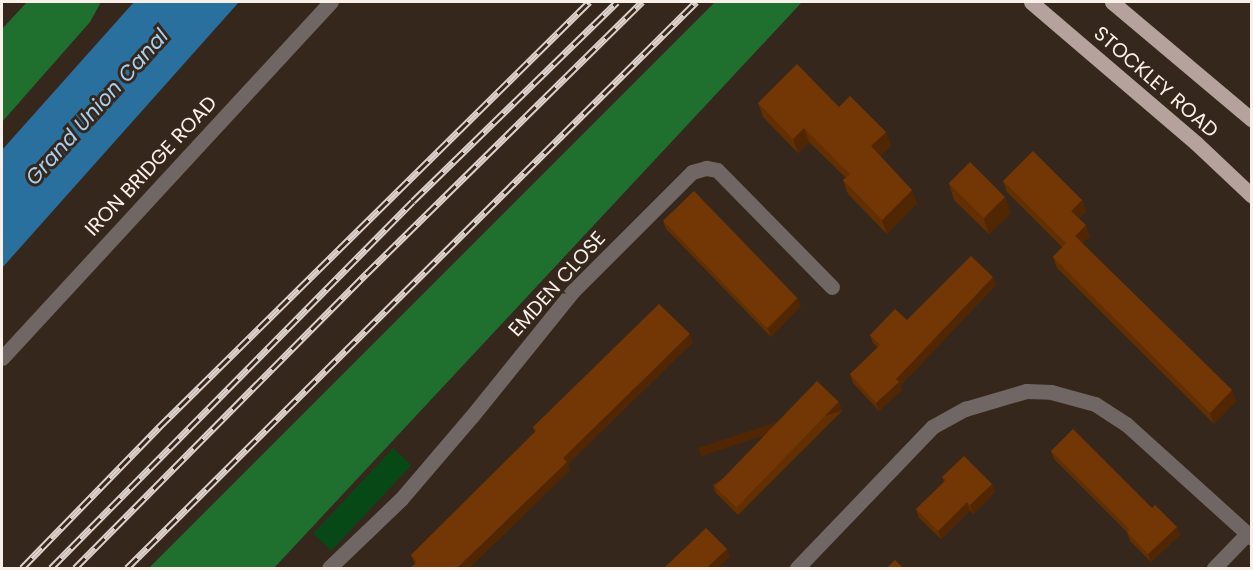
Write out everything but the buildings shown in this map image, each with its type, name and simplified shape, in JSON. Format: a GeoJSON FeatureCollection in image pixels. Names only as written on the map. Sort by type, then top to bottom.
{"type":"FeatureCollection","features":[{"type":"Feature","properties":{"kind":"main road","name":"STOCKLEY ROAD"},"geometry":{"type":"LineString","coordinates":[[1031,2],[1196,143],[1251,196]]}},
{"type":"Feature","properties":{"kind":"main road","name":"STOCKLEY ROAD"},"geometry":{"type":"LineString","coordinates":[[1112,2],[1251,120]]}},
{"type":"Feature","properties":{"kind":"street","name":"IRON BRIDGE ROAD"},"geometry":{"type":"LineString","coordinates":[[2,358],[331,2]]}},
{"type":"Feature","properties":{"kind":"street","name":"EMDEN CLOSE"},"geometry":{"type":"LineString","coordinates":[[329,568],[401,499],[472,416],[573,291],[693,172],[706,168],[717,170],[832,287]]}},
{"type":"Feature","properties":{"kind":"street"},"geometry":{"type":"LineString","coordinates":[[797,568],[932,427],[964,409],[1026,391],[1052,392],[1095,404],[1126,424],[1249,536],[1214,568]]}},
{"type":"Feature","properties":{"kind":"green space"},"geometry":{"type":"Polygon","coordinates":[[[27,2],[101,2],[90,22],[2,122],[2,29],[27,2]]]}},
{"type":"Feature","properties":{"kind":"green space"},"geometry":{"type":"Polygon","coordinates":[[[715,2],[802,2],[274,568],[149,568],[715,2]]]}},
{"type":"Feature","properties":{"kind":"green space"},"geometry":{"type":"Polygon","coordinates":[[[393,448],[411,465],[331,551],[313,534],[393,448]]]}},
{"type":"Feature","properties":{"kind":"water","name":"Grand Union Canal"},"geometry":{"type":"Polygon","coordinates":[[[134,2],[239,2],[2,268],[2,150],[134,2]]]}},
{"type":"Feature","properties":{"kind":"railway"},"geometry":{"type":"LineString","coordinates":[[22,568],[159,427],[589,2]]}},
{"type":"Feature","properties":{"kind":"railway"},"geometry":{"type":"LineString","coordinates":[[51,568],[413,201],[617,2]]}},
{"type":"Feature","properties":{"kind":"railway"},"geometry":{"type":"LineString","coordinates":[[75,568],[366,274],[642,2]]}},
{"type":"Feature","properties":{"kind":"railway"},"geometry":{"type":"LineString","coordinates":[[127,568],[696,2]]}}]}
